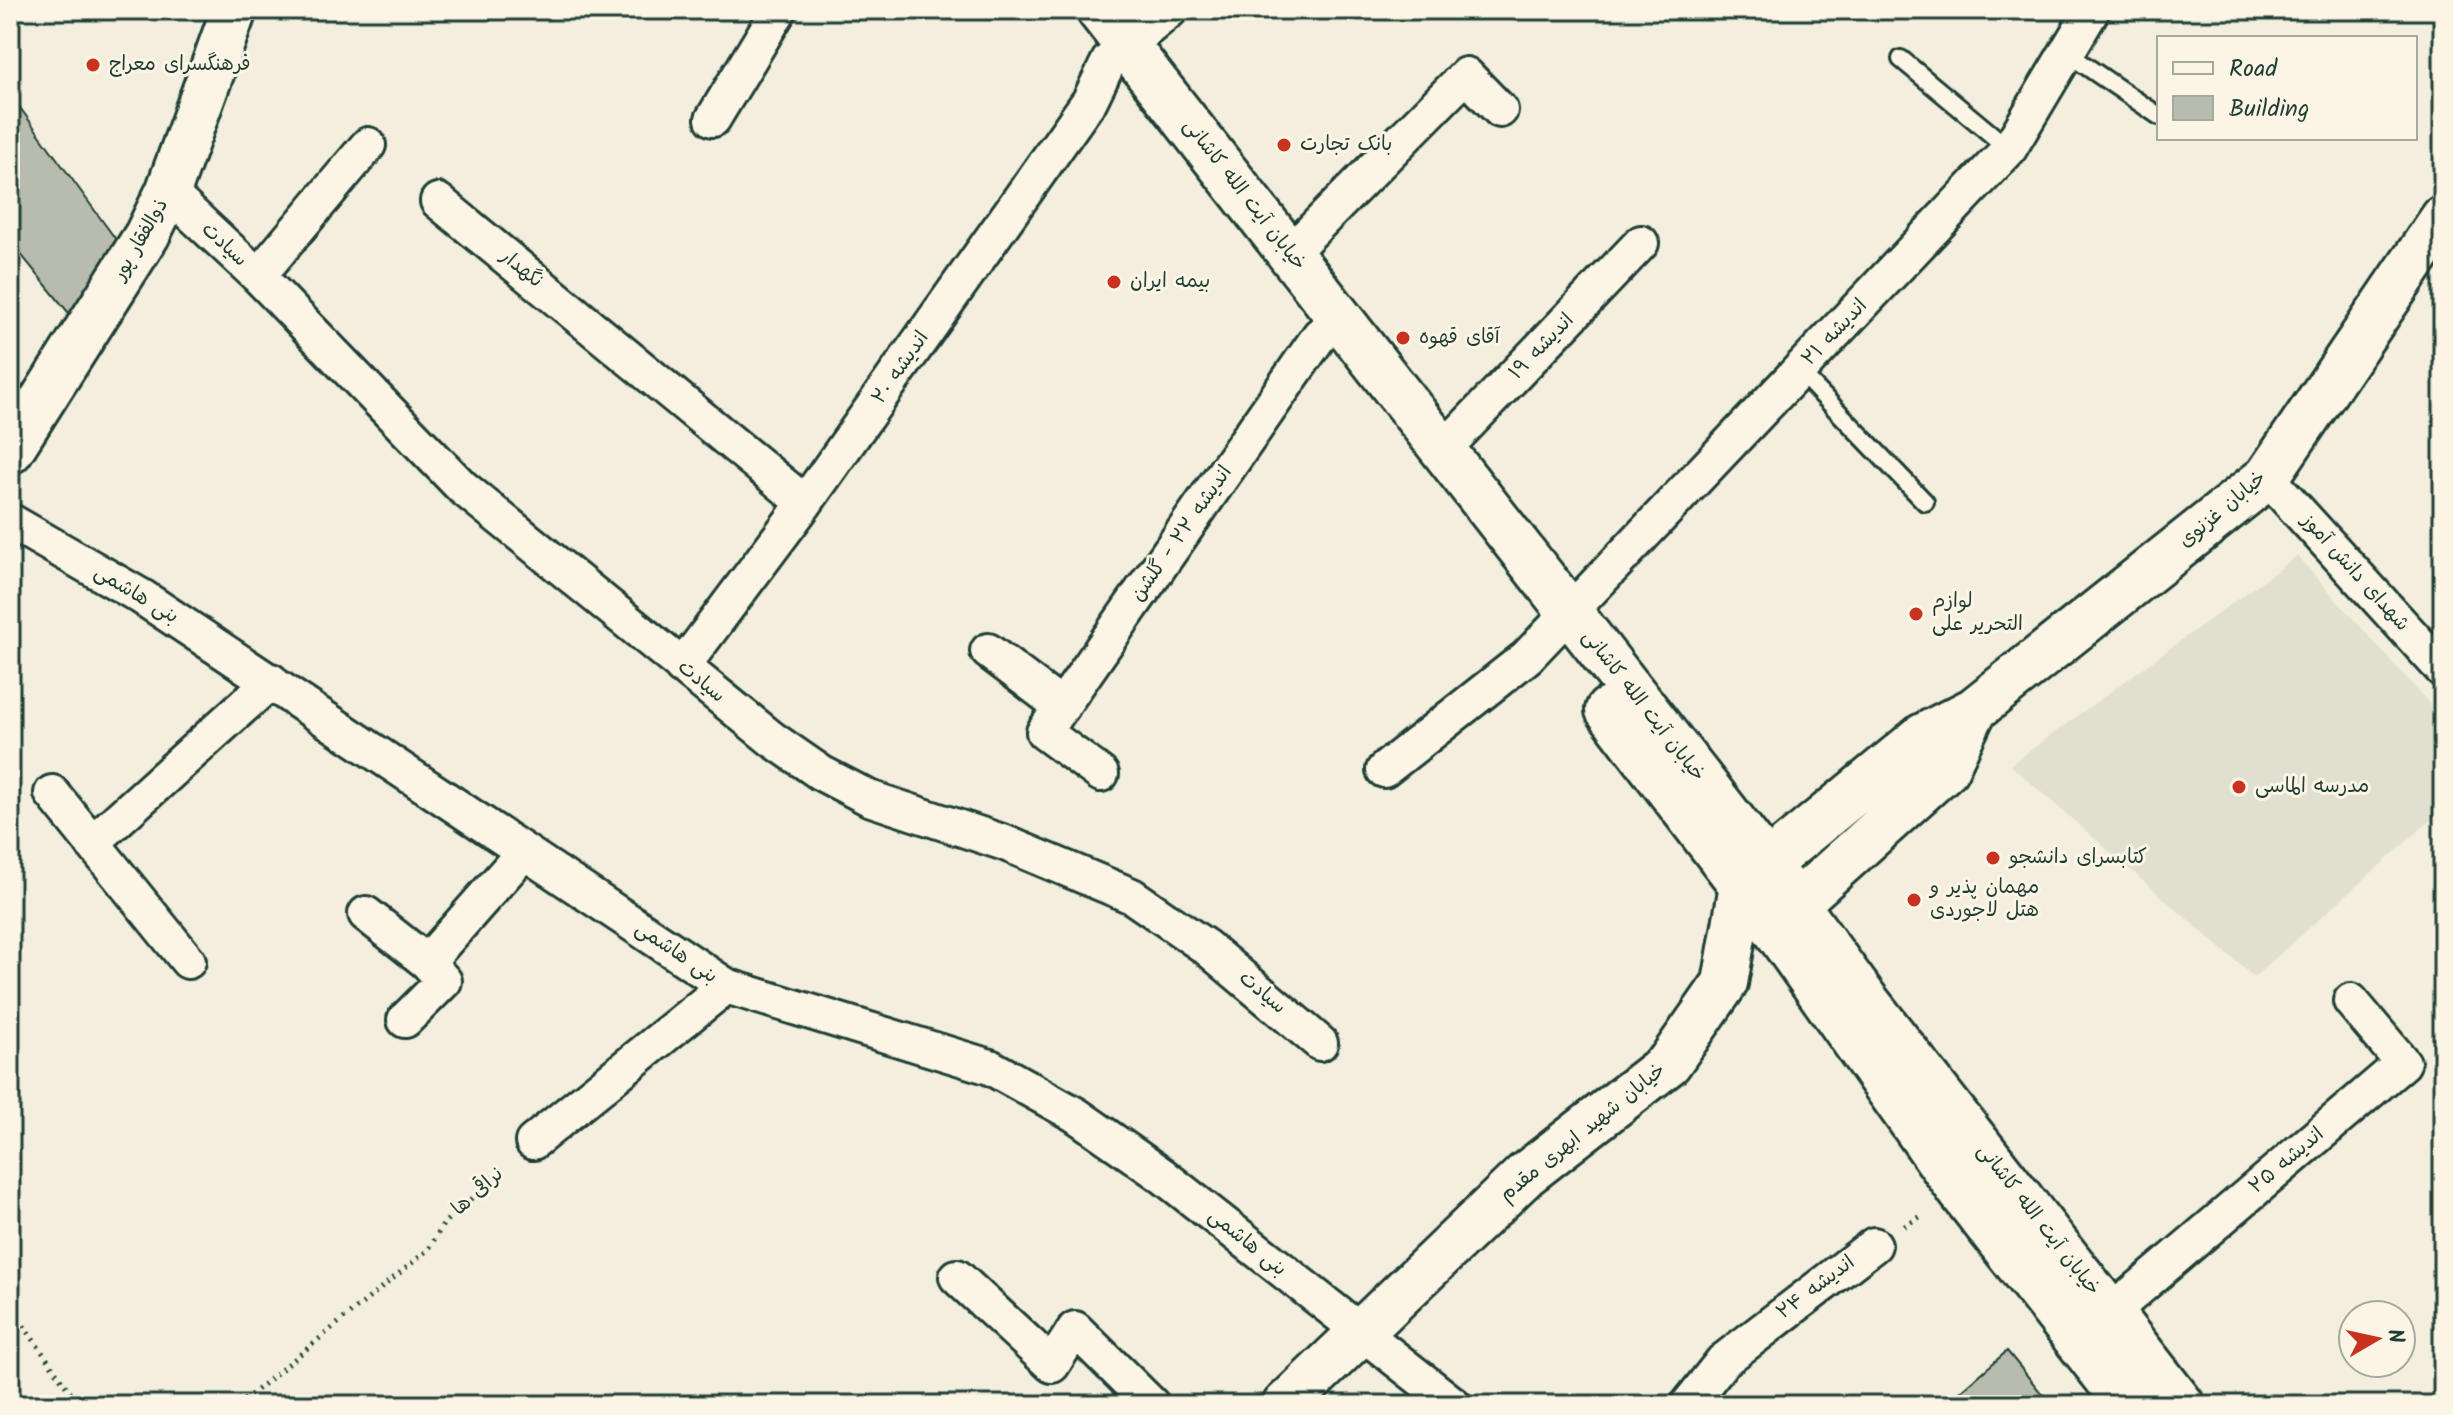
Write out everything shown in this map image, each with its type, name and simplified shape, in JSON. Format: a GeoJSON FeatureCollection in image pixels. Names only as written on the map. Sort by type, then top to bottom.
{"type":"FeatureCollection","features":[{"type":"Feature","properties":{"kind":"main road","name":"ذوالفقار پور"},"geometry":{"type":"LineString","coordinates":[[10,451],[147,235],[168,192],[234,10]]}},
{"type":"Feature","properties":{"kind":"main road","name":"خیابان آیت الله کاشانی"},"geometry":{"type":"LineString","coordinates":[[1070,10],[1118,54],[1289,254],[1443,450],[1559,621]]}},
{"type":"Feature","properties":{"kind":"main road","name":"خیابان آیت الله کاشانی"},"geometry":{"type":"LineString","coordinates":[[1099,10],[1118,54],[1320,335],[1559,621],[1754,874],[1784,914],[1961,1192],[2128,1405]]}},
{"type":"Feature","properties":{"kind":"main road","name":"خیابان غزنوی"},"geometry":{"type":"LineString","coordinates":[[1974,710],[2267,477],[2443,218]]}},
{"type":"Feature","properties":{"kind":"main road"},"geometry":{"type":"LineString","coordinates":[[1754,874],[1923,736],[1974,710]]}},
{"type":"Feature","properties":{"kind":"main road"},"geometry":{"type":"LineString","coordinates":[[1784,914],[1946,769],[1974,710]]}},
{"type":"Feature","properties":{"kind":"main road","name":"خیابان شهید ابهری مقدم"},"geometry":{"type":"LineString","coordinates":[[1285,1405],[1525,1175],[1669,1063],[1725,983],[1754,874]]}},
{"type":"Feature","properties":{"kind":"main road","name":"خیابان آیت الله کاشانی"},"geometry":{"type":"LineString","coordinates":[[1784,914],[1865,999],[2182,1405]]}},
{"type":"Feature","properties":{"kind":"street"},"geometry":{"type":"LineString","coordinates":[[713,119],[779,10]]}},
{"type":"Feature","properties":{"kind":"street"},"geometry":{"type":"LineString","coordinates":[[1118,54],[1170,10]]}},
{"type":"Feature","properties":{"kind":"street","name":"اندیشه ۲۱"},"geometry":{"type":"LineString","coordinates":[[1384,770],[1527,657],[2009,149],[2092,10]]}},
{"type":"Feature","properties":{"kind":"street","name":"اندیشه ۲۰"},"geometry":{"type":"LineString","coordinates":[[682,667],[805,503],[1090,100],[1118,54]]}},
{"type":"Feature","properties":{"kind":"street"},"geometry":{"type":"LineString","coordinates":[[1289,254],[1466,75],[1500,110]]}},
{"type":"Feature","properties":{"kind":"street"},"geometry":{"type":"LineString","coordinates":[[258,276],[368,145]]}},
{"type":"Feature","properties":{"kind":"street","name":"سیادت"},"geometry":{"type":"LineString","coordinates":[[168,192],[258,276],[462,487],[772,739],[821,773],[869,798],[1035,854],[1132,896],[1206,947],[1320,1043]]}},
{"type":"Feature","properties":{"kind":"street","name":"نگهدار"},"geometry":{"type":"LineString","coordinates":[[438,201],[805,503]]}},
{"type":"Feature","properties":{"kind":"street","name":"اندیشه ۱۹"},"geometry":{"type":"LineString","coordinates":[[1443,450],[1641,243]]}},
{"type":"Feature","properties":{"kind":"street","name":"اندیشه ۲۲ - گلشن"},"geometry":{"type":"LineString","coordinates":[[1053,719],[1320,335]]}},
{"type":"Feature","properties":{"kind":"street","name":"شهدای دانش آموز"},"geometry":{"type":"LineString","coordinates":[[2267,477],[2443,670]]}},
{"type":"Feature","properties":{"kind":"street","name":"بنی هاشمی"},"geometry":{"type":"LineString","coordinates":[[10,521],[142,597],[726,986],[990,1067],[1076,1115],[1163,1176],[1361,1335]]}},
{"type":"Feature","properties":{"kind":"street"},"geometry":{"type":"LineString","coordinates":[[988,651],[1101,774]]}},
{"type":"Feature","properties":{"kind":"street"},"geometry":{"type":"LineString","coordinates":[[92,843],[271,681]]}},
{"type":"Feature","properties":{"kind":"street"},"geometry":{"type":"LineString","coordinates":[[52,793],[188,961]]}},
{"type":"Feature","properties":{"kind":"street"},"geometry":{"type":"LineString","coordinates":[[427,962],[524,852]]}},
{"type":"Feature","properties":{"kind":"street"},"geometry":{"type":"LineString","coordinates":[[366,914],[427,962],[444,981],[405,1020]]}},
{"type":"Feature","properties":{"kind":"street"},"geometry":{"type":"LineString","coordinates":[[533,1142],[726,986]]}},
{"type":"Feature","properties":{"kind":"street","name":"اندیشه ۲۵"},"geometry":{"type":"LineString","coordinates":[[2110,1313],[2403,1063],[2351,1001]]}},
{"type":"Feature","properties":{"kind":"street","name":"اندیشه ۲۴"},"geometry":{"type":"LineString","coordinates":[[1688,1405],[1723,1361],[1874,1245]]}},
{"type":"Feature","properties":{"kind":"street"},"geometry":{"type":"LineString","coordinates":[[957,1277],[1052,1365],[1075,1329],[1152,1405]]}},
{"type":"Feature","properties":{"kind":"street"},"geometry":{"type":"LineString","coordinates":[[1361,1335],[1454,1405]]}},
{"type":"Feature","properties":{"kind":"lane"},"geometry":{"type":"LineString","coordinates":[[2067,53],[2157,115]]}},
{"type":"Feature","properties":{"kind":"lane"},"geometry":{"type":"LineString","coordinates":[[1901,59],[2009,149]]}},
{"type":"Feature","properties":{"kind":"lane"},"geometry":{"type":"LineString","coordinates":[[1799,371],[1925,502]]}},
{"type":"Feature","properties":{"kind":"path","name":"نراقی ها"},"geometry":{"type":"LineString","coordinates":[[238,1405],[429,1249],[444,1223],[533,1142]]}},
{"type":"Feature","properties":{"kind":"path","name":"اندیشه ۲۴"},"geometry":{"type":"LineString","coordinates":[[1874,1245],[1961,1192]]}},
{"type":"Feature","properties":{"kind":"path"},"geometry":{"type":"LineString","coordinates":[[10,1306],[79,1405]]}},
{"type":"Feature","properties":{"kind":"shaded area","name":"مدرسه الماسی"},"geometry":{"type":"Polygon","coordinates":[[[2297,556],[2443,719],[2443,809],[2254,977],[2010,765],[2297,556]]]}},
{"type":"Feature","properties":{"kind":"building"},"geometry":{"type":"Polygon","coordinates":[[[10,94],[117,241],[72,317],[10,241],[10,94]]]}},
{"type":"Feature","properties":{"kind":"building"},"geometry":{"type":"Polygon","coordinates":[[[2007,1351],[2051,1405],[1945,1405],[2007,1351]]]}},
{"type":"Feature","properties":{"kind":"place","name":"فرهنگسرای معراج"},"geometry":{"type":"Point","coordinates":[93,65]}},
{"type":"Feature","properties":{"kind":"place","name":"بانک تجارت"},"geometry":{"type":"Point","coordinates":[1284,145]}},
{"type":"Feature","properties":{"kind":"place","name":"بیمه ایران"},"geometry":{"type":"Point","coordinates":[1114,282]}},
{"type":"Feature","properties":{"kind":"place","name":"آقای قهوه"},"geometry":{"type":"Point","coordinates":[1403,338]}},
{"type":"Feature","properties":{"kind":"place","name":"لوازم التحریر علی"},"geometry":{"type":"Point","coordinates":[1916,614]}},
{"type":"Feature","properties":{"kind":"place","name":"مدرسه الماسی"},"geometry":{"type":"Point","coordinates":[2239,787]}},
{"type":"Feature","properties":{"kind":"place","name":"کتابسرای دانشجو"},"geometry":{"type":"Point","coordinates":[1993,858]}},
{"type":"Feature","properties":{"kind":"place","name":"مهمان پذیر و هتل لاجوردی"},"geometry":{"type":"Point","coordinates":[1914,900]}}]}
